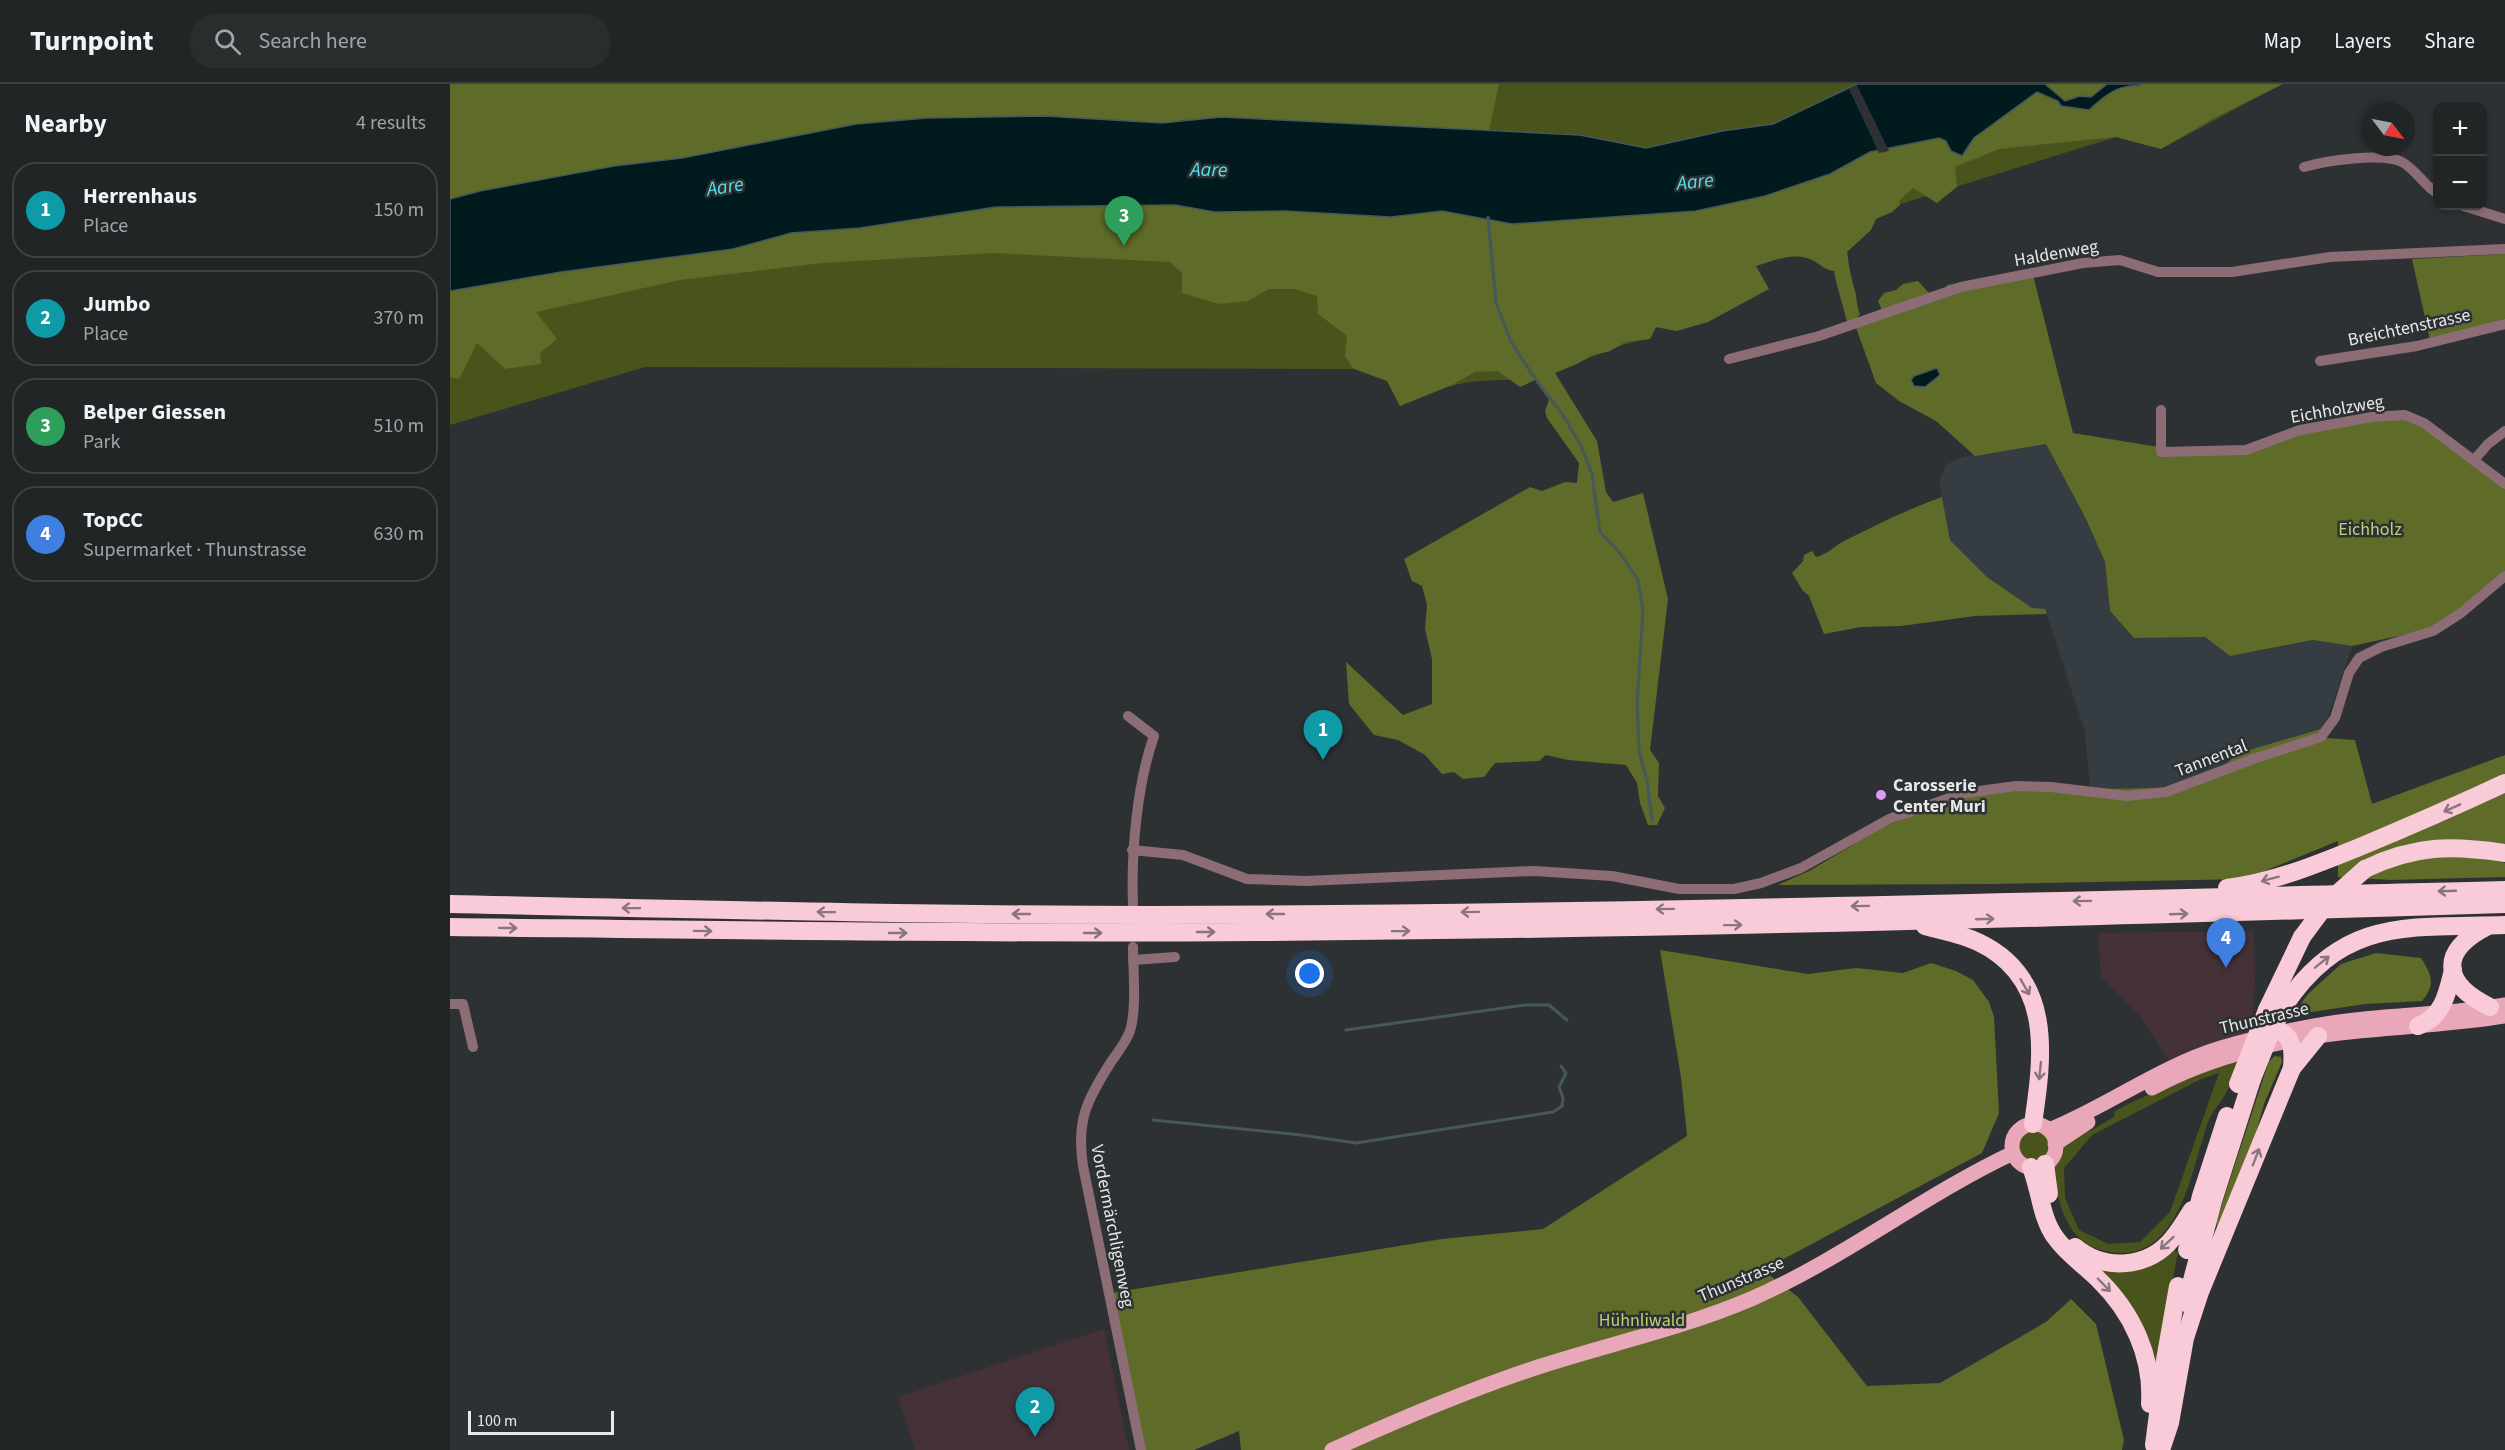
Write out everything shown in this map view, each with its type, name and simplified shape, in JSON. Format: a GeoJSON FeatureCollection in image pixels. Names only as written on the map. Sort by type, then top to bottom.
{"type":"FeatureCollection","features":[{"type":"Feature","properties":{"kind":"highway"},"geometry":{"type":"LineString","coordinates":[[2140,900],[2178,891],[2242,886],[2293,873],[2398,831],[2505,783]]}},
{"type":"Feature","properties":{"kind":"highway"},"geometry":{"type":"LineString","coordinates":[[2154,1450],[2171,1324],[2201,1196],[2302,937],[2328,902],[2366,869],[2395,856],[2429,848],[2466,848],[2505,853]]}},
{"type":"Feature","properties":{"kind":"highway"},"geometry":{"type":"LineString","coordinates":[[450,904],[797,912],[1183,915],[1619,910],[2505,890]]}},
{"type":"Feature","properties":{"kind":"highway"},"geometry":{"type":"LineString","coordinates":[[450,927],[1110,933],[1526,929],[2505,904]]}},
{"type":"Feature","properties":{"kind":"highway"},"geometry":{"type":"LineString","coordinates":[[1905,921],[1978,942],[2004,960],[2026,987],[2033,1001],[2041,1033],[2046,1133]]}},
{"type":"Feature","properties":{"kind":"highway"},"geometry":{"type":"LineString","coordinates":[[2275,1008],[2313,969],[2328,957],[2358,940],[2387,931],[2416,927],[2497,925]]}},
{"type":"Feature","properties":{"kind":"highway"},"geometry":{"type":"LineString","coordinates":[[2418,1026],[2427,1023],[2439,1013],[2446,996],[2456,952],[2461,943],[2470,935],[2497,925]]}},
{"type":"Feature","properties":{"kind":"highway"},"geometry":{"type":"LineString","coordinates":[[2452,970],[2459,986],[2467,995],[2500,1009]]}},
{"type":"Feature","properties":{"kind":"highway"},"geometry":{"type":"LineString","coordinates":[[2285,1036],[2292,1068]]}},
{"type":"Feature","properties":{"kind":"highway"},"geometry":{"type":"LineString","coordinates":[[2161,1450],[2170,1424],[2178,1368],[2192,1315],[2292,1068],[2319,1036]]}},
{"type":"Feature","properties":{"kind":"highway"},"geometry":{"type":"LineString","coordinates":[[2161,1450],[2174,1362],[2187,1298],[2245,1081]]}},
{"type":"Feature","properties":{"kind":"highway"},"geometry":{"type":"LineString","coordinates":[[2038,1166],[2060,1230],[2082,1253],[2110,1263],[2139,1261],[2163,1248],[2173,1238],[2201,1196]]}},
{"type":"Feature","properties":{"kind":"highway"},"geometry":{"type":"LineString","coordinates":[[2038,1166],[2047,1222],[2053,1235],[2109,1290],[2120,1303],[2137,1332],[2149,1373],[2151,1399],[2148,1450]]}},
{"type":"Feature","properties":{"kind":"main road","name":"Thunstrasse"},"geometry":{"type":"LineString","coordinates":[[2046,1133],[2096,1117],[2159,1084],[2285,1036],[2354,1020],[2500,1009]]}},
{"type":"Feature","properties":{"kind":"main road","name":"Thunstrasse"},"geometry":{"type":"LineString","coordinates":[[2285,1036],[2319,1036],[2418,1026],[2500,1009]]}},
{"type":"Feature","properties":{"kind":"main road"},"geometry":{"type":"LineString","coordinates":[[2020,1129],[2046,1133],[2053,1155],[2038,1166],[2020,1163],[2013,1153],[2012,1146],[2020,1129]]}},
{"type":"Feature","properties":{"kind":"main road","name":"Thunstrasse"},"geometry":{"type":"LineString","coordinates":[[1332,1450],[1410,1415],[1492,1383],[1693,1320],[1751,1298],[1842,1253],[1949,1186],[2013,1153]]}},
{"type":"Feature","properties":{"kind":"street"},"geometry":{"type":"LineString","coordinates":[[2304,167],[2321,162],[2354,158],[2392,159],[2410,168],[2433,189]]}},
{"type":"Feature","properties":{"kind":"street"},"geometry":{"type":"LineString","coordinates":[[2476,210],[2505,219]]}},
{"type":"Feature","properties":{"kind":"street","name":"Haldenweg"},"geometry":{"type":"LineString","coordinates":[[1729,359],[1819,336],[1961,287],[2083,263],[2120,260],[2158,272],[2232,272],[2330,257],[2505,249]]}},
{"type":"Feature","properties":{"kind":"street","name":"Breichtenstrasse"},"geometry":{"type":"LineString","coordinates":[[2320,361],[2417,346],[2505,324]]}},
{"type":"Feature","properties":{"kind":"street","name":"Eichholzweg"},"geometry":{"type":"LineString","coordinates":[[2161,410],[2161,452],[2237,451],[2300,430],[2372,417],[2410,416],[2424,423],[2505,484]]}},
{"type":"Feature","properties":{"kind":"street"},"geometry":{"type":"LineString","coordinates":[[2474,460],[2488,444],[2505,431]]}},
{"type":"Feature","properties":{"kind":"street","name":"Tannental"},"geometry":{"type":"LineString","coordinates":[[1132,850],[1183,855],[1232,875],[1259,881],[1555,872],[1612,876],[1679,889],[1742,888],[1779,877],[1817,861],[1889,819],[1944,799],[1987,788],[2034,786],[2127,796],[2149,795],[2182,787],[2256,758],[2309,743],[2321,737],[2331,727],[2339,709],[2349,673],[2359,658],[2380,647],[2433,631],[2461,613],[2505,576]]}},
{"type":"Feature","properties":{"kind":"street"},"geometry":{"type":"LineString","coordinates":[[1128,716],[1154,736],[1147,757],[1132,850],[1132,903]]}},
{"type":"Feature","properties":{"kind":"street","name":"Vordermärchligenweg"},"geometry":{"type":"LineString","coordinates":[[1133,947],[1130,1031],[1088,1100],[1082,1115],[1080,1139],[1083,1166],[1141,1450]]}},
{"type":"Feature","properties":{"kind":"street"},"geometry":{"type":"LineString","coordinates":[[1132,960],[1175,957]]}},
{"type":"Feature","properties":{"kind":"street"},"geometry":{"type":"LineString","coordinates":[[450,1004],[463,1004],[473,1047]]}},
{"type":"Feature","properties":{"kind":"shaded area"},"geometry":{"type":"Polygon","coordinates":[[[2046,444],[2086,519],[2105,562],[2110,611],[2134,638],[2205,637],[2231,656],[2313,640],[2352,646],[2324,728],[2239,753],[2227,764],[2163,788],[2090,788],[2085,732],[2045,609],[2032,609],[1987,577],[1950,540],[1939,481],[1946,465],[1962,457],[2046,444]]]}},
{"type":"Feature","properties":{"kind":"shaded area"},"geometry":{"type":"Polygon","coordinates":[[[2254,931],[2255,986],[2251,1035],[2170,1063],[2139,1015],[2101,977],[2098,933],[2254,931]]]}},
{"type":"Feature","properties":{"kind":"shaded area"},"geometry":{"type":"Polygon","coordinates":[[[1104,1329],[1129,1450],[915,1450],[898,1397],[1104,1329]]]}},
{"type":"Feature","properties":{"kind":"green space"},"geometry":{"type":"Polygon","coordinates":[[[450,84],[2282,84],[2161,149],[2116,137],[1865,215],[1732,276],[1677,331],[1656,327],[1650,339],[1622,345],[1556,371],[1520,379],[1462,383],[1400,406],[1387,381],[1353,369],[645,367],[450,425],[450,84]]]}},
{"type":"Feature","properties":{"kind":"green space"},"geometry":{"type":"Polygon","coordinates":[[[450,84],[1499,84],[1489,131],[1221,117],[1162,123],[1045,116],[927,118],[856,124],[682,158],[614,166],[480,191],[450,199],[450,84]]]}},
{"type":"Feature","properties":{"kind":"green space"},"geometry":{"type":"Polygon","coordinates":[[[2045,84],[2283,84],[2214,118],[2161,149],[2116,137],[1999,149],[1955,167],[1957,187],[1937,203],[1913,188],[1899,201],[1900,205],[1892,212],[1876,219],[1871,230],[1847,252],[1860,314],[1856,319],[1847,322],[1834,271],[1805,257],[1784,258],[1756,266],[1769,289],[1708,322],[1677,331],[1656,327],[1650,339],[1625,342],[1610,351],[1591,356],[1555,373],[1597,441],[1606,492],[1613,502],[1643,493],[1668,599],[1650,750],[1659,763],[1658,796],[1665,808],[1657,825],[1648,825],[1640,803],[1637,783],[1626,765],[1568,760],[1546,755],[1539,761],[1495,763],[1484,777],[1463,779],[1454,772],[1442,774],[1425,755],[1398,740],[1374,735],[1349,704],[1346,662],[1403,715],[1432,704],[1432,659],[1425,629],[1427,605],[1422,586],[1412,581],[1404,559],[1530,487],[1542,491],[1565,482],[1577,483],[1579,463],[1547,418],[1545,411],[1549,400],[1535,380],[1520,387],[1498,371],[1475,372],[1452,385],[1400,406],[1387,381],[1353,368],[1345,356],[1347,336],[1318,314],[1317,296],[1295,289],[1269,289],[1248,301],[1219,304],[1182,293],[1182,273],[1170,262],[994,253],[822,263],[680,280],[536,312],[557,339],[540,353],[541,364],[505,369],[477,343],[459,379],[450,377],[450,291],[561,272],[733,249],[791,233],[860,228],[996,207],[1175,205],[1215,212],[1285,211],[1391,217],[1442,211],[1512,224],[1696,211],[1765,196],[1830,174],[1869,152],[1939,138],[1946,141],[1948,149],[1974,138],[2045,84]]]}},
{"type":"Feature","properties":{"kind":"green space"},"geometry":{"type":"Polygon","coordinates":[[[2505,254],[2505,323],[2430,340],[2412,259],[2505,254]]]}},
{"type":"Feature","properties":{"kind":"green space","name":"Eichholz"},"geometry":{"type":"Polygon","coordinates":[[[2033,275],[2073,433],[2177,450],[2245,449],[2286,435],[2404,417],[2422,424],[2505,486],[2505,572],[2431,629],[2352,646],[2313,640],[2230,656],[2205,637],[2134,638],[2110,611],[2105,562],[2086,519],[2046,444],[1975,456],[1936,421],[1899,401],[1876,383],[1855,325],[1883,313],[1878,301],[1884,293],[1896,290],[1903,284],[1918,281],[1929,293],[1943,294],[1947,285],[1974,280],[2033,275]]]}},
{"type":"Feature","properties":{"kind":"green space"},"geometry":{"type":"Polygon","coordinates":[[[1942,497],[1950,540],[1987,577],[2032,608],[2045,609],[2047,614],[1975,616],[1901,626],[1861,627],[1824,634],[1809,596],[1803,591],[1792,573],[1803,561],[1804,555],[1812,551],[1816,557],[1820,556],[1880,523],[1942,497]]]}},
{"type":"Feature","properties":{"kind":"green space"},"geometry":{"type":"Polygon","coordinates":[[[2324,728],[2326,738],[2355,740],[2372,804],[2505,755],[2505,845],[2497,861],[2505,863],[2505,877],[2391,880],[2338,877],[2338,841],[2245,879],[1778,885],[1811,870],[1881,828],[1948,801],[1994,790],[2163,788],[2226,764],[2239,753],[2324,728]]]}},
{"type":"Feature","properties":{"kind":"green space","name":"Hühnliwald"},"geometry":{"type":"Polygon","coordinates":[[[1660,950],[1808,974],[1856,968],[1903,973],[1931,963],[1956,971],[1973,980],[1989,1002],[1994,1017],[1999,1113],[1982,1153],[1763,1270],[1798,1297],[1867,1386],[1940,1383],[2046,1322],[2071,1299],[2096,1324],[2124,1440],[2122,1450],[1241,1450],[1239,1431],[1194,1450],[1146,1450],[1111,1293],[1442,1239],[1543,1229],[1687,1136],[1681,1077],[1660,950]]]}},
{"type":"Feature","properties":{"kind":"green space"},"geometry":{"type":"Polygon","coordinates":[[[2376,953],[2421,958],[2431,980],[2429,990],[2422,1001],[2365,1004],[2292,1015],[2309,993],[2341,964],[2376,953]]]}},
{"type":"Feature","properties":{"kind":"green space"},"geometry":{"type":"Polygon","coordinates":[[[2275,1056],[2281,1057],[2282,1062],[2264,1104],[2252,1148],[2217,1228],[2216,1222],[2269,1061],[2275,1056]]]}},
{"type":"Feature","properties":{"kind":"green space"},"geometry":{"type":"Polygon","coordinates":[[[2239,1060],[2227,1091],[2208,1122],[2187,1190],[2177,1213],[2164,1232],[2148,1246],[2127,1253],[2092,1247],[2077,1236],[2063,1213],[2058,1195],[2051,1190],[2054,1162],[2061,1150],[2081,1131],[2090,1131],[2114,1117],[2115,1111],[2160,1089],[2239,1060]],[[2219,1073],[2201,1079],[2092,1135],[2064,1168],[2065,1198],[2079,1230],[2108,1244],[2140,1242],[2170,1212],[2219,1073]]]}},
{"type":"Feature","properties":{"kind":"green space"},"geometry":{"type":"Polygon","coordinates":[[[2034,1130],[2045,1135],[2050,1146],[2045,1157],[2034,1162],[2023,1157],[2018,1146],[2023,1135],[2034,1130]]]}},
{"type":"Feature","properties":{"kind":"green space"},"geometry":{"type":"Polygon","coordinates":[[[2170,1248],[2178,1252],[2156,1364],[2093,1265],[2170,1248]]]}},
{"type":"Feature","properties":{"kind":"water","name":"Aare"},"geometry":{"type":"Polygon","coordinates":[[[1857,84],[2045,84],[2065,101],[2080,96],[2091,97],[2107,84],[2142,84],[2118,89],[2105,96],[2089,110],[2061,106],[2058,101],[2037,92],[1974,138],[1962,156],[1951,151],[1946,141],[1939,138],[1870,152],[1830,174],[1765,196],[1696,211],[1512,224],[1442,211],[1391,217],[1285,211],[1215,212],[1175,205],[996,207],[860,228],[791,233],[733,249],[561,272],[450,291],[450,199],[480,191],[614,166],[682,158],[856,124],[927,118],[1045,116],[1162,123],[1221,117],[1580,135],[1646,148],[1722,131],[1773,124],[1857,84]]]}},
{"type":"Feature","properties":{"kind":"water"},"geometry":{"type":"Polygon","coordinates":[[[1937,368],[1940,375],[1925,387],[1914,386],[1911,380],[1914,376],[1937,368]]]}},
{"type":"Feature","properties":{"kind":"pier"},"geometry":{"type":"Polygon","coordinates":[[[1857,85],[1889,151],[1879,153],[1849,89],[1857,85]]]}},
{"type":"Feature","properties":{"kind":"waterway"},"geometry":{"type":"LineString","coordinates":[[1488,217],[1496,303],[1511,342],[1563,415],[1581,446],[1592,474],[1600,532],[1619,552],[1638,580],[1643,611],[1637,703],[1639,751],[1647,781],[1652,820]]}},
{"type":"Feature","properties":{"kind":"waterway"},"geometry":{"type":"LineString","coordinates":[[1346,1030],[1525,1005],[1549,1005],[1567,1020]]}},
{"type":"Feature","properties":{"kind":"waterway"},"geometry":{"type":"LineString","coordinates":[[1153,1120],[1356,1143],[1553,1112],[1562,1106],[1563,1098],[1559,1087],[1566,1073],[1561,1066]]}},
{"type":"Feature","properties":{"kind":"place","name":"Belper Giessen"},"geometry":{"type":"Point","coordinates":[1124,246]}},
{"type":"Feature","properties":{"kind":"place","name":"Herrenhaus"},"geometry":{"type":"Point","coordinates":[1323,760]}},
{"type":"Feature","properties":{"kind":"place","name":"Carosserie Center Muri"},"geometry":{"type":"Point","coordinates":[1881,795]}},
{"type":"Feature","properties":{"kind":"place","name":"TopCC"},"geometry":{"type":"Point","coordinates":[2226,968]}},
{"type":"Feature","properties":{"kind":"place","name":"Jumbo"},"geometry":{"type":"Point","coordinates":[1035,1437]}}]}
